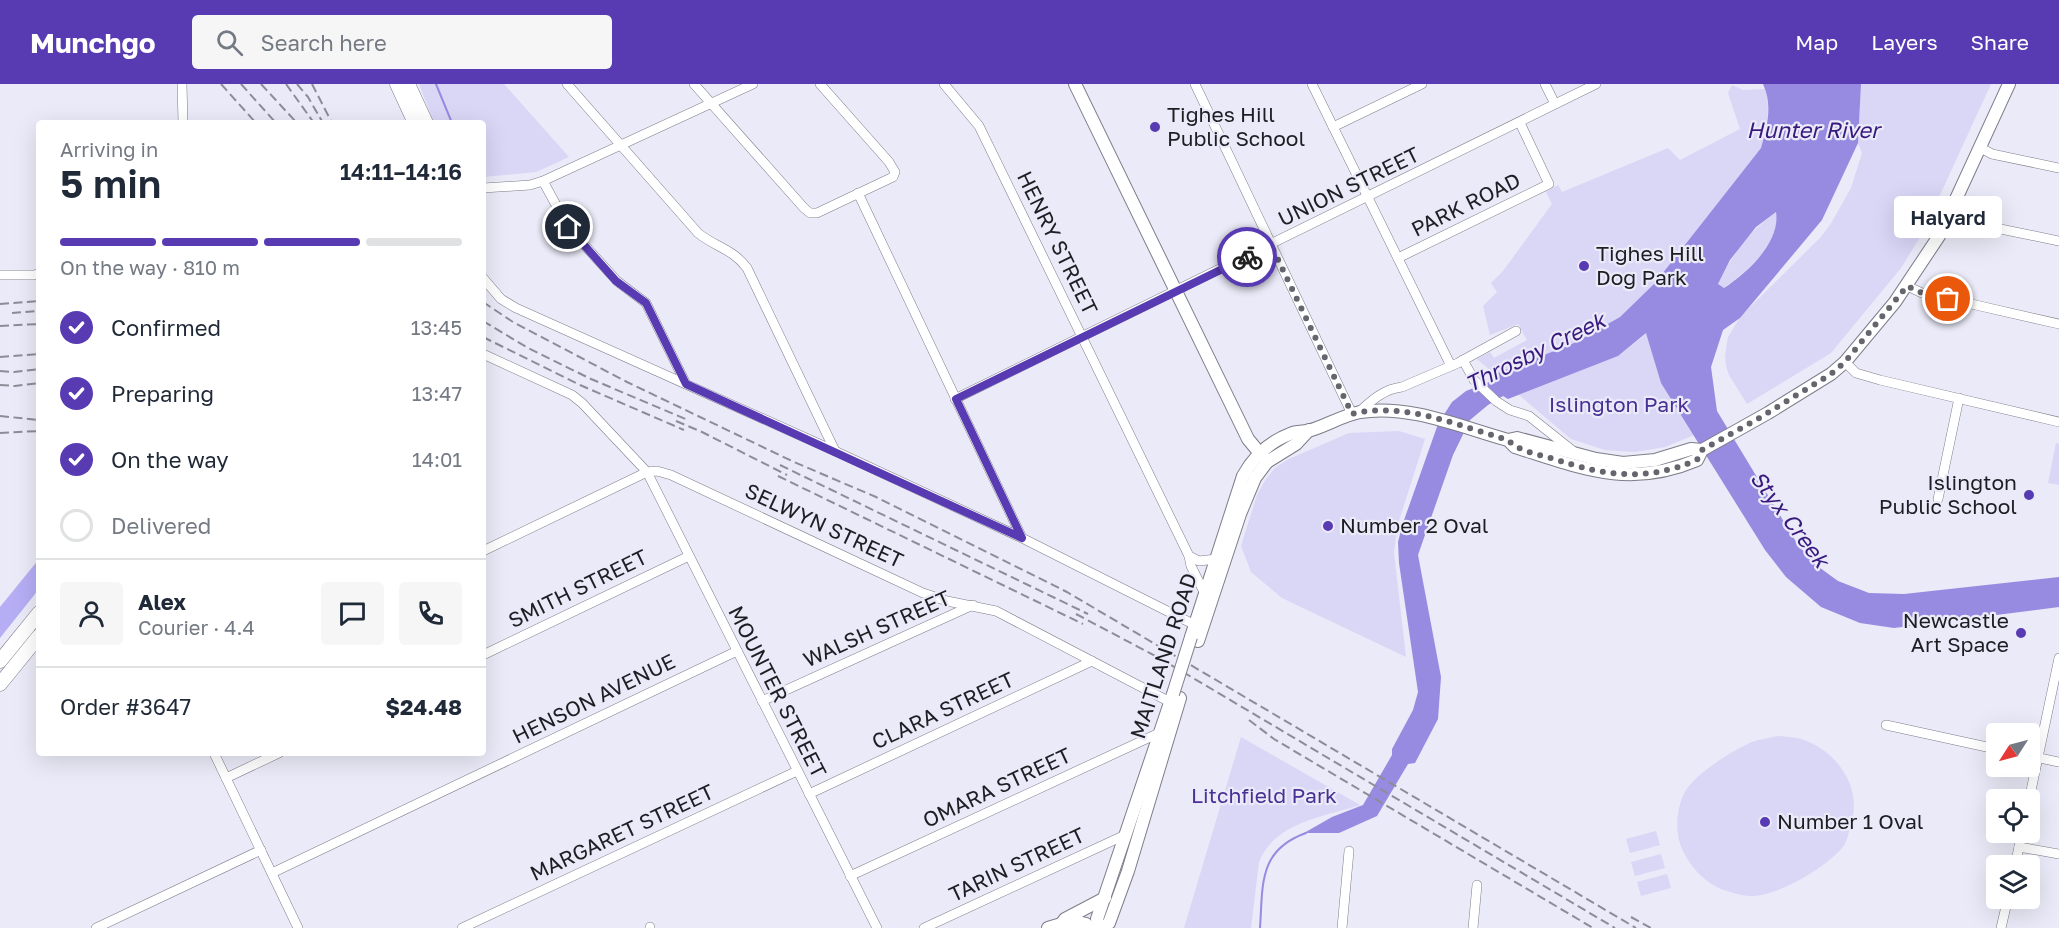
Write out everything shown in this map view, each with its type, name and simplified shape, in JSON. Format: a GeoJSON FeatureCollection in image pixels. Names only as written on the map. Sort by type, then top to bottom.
{"type":"FeatureCollection","features":[{"type":"Feature","properties":{"kind":"highway"},"geometry":{"type":"LineString","coordinates":[[397,84],[414,120]]}},
{"type":"Feature","properties":{"kind":"highway"},"geometry":{"type":"LineString","coordinates":[[408,84],[425,120]]}},
{"type":"Feature","properties":{"kind":"highway"},"geometry":{"type":"LineString","coordinates":[[0,661],[36,617]]}},
{"type":"Feature","properties":{"kind":"highway"},"geometry":{"type":"LineString","coordinates":[[0,684],[36,640]]}},
{"type":"Feature","properties":{"kind":"main road"},"geometry":{"type":"LineString","coordinates":[[1075,84],[1248,439],[1263,457]]}},
{"type":"Feature","properties":{"kind":"main road","name":"MAITLAND ROAD"},"geometry":{"type":"LineString","coordinates":[[1508,440],[1517,438],[1605,461],[1631,463],[1666,458],[1691,449],[1702,450],[1811,387],[1845,362],[1907,286],[1928,254],[2009,84]]}},
{"type":"Feature","properties":{"kind":"main road","name":"MAITLAND ROAD"},"geometry":{"type":"LineString","coordinates":[[1195,634],[1238,488],[1249,466],[1263,457],[1296,444],[1309,430],[1356,413],[1395,411],[1435,419],[1508,440],[1515,447],[1548,458],[1620,475],[1669,471],[1697,460],[1702,450]]}},
{"type":"Feature","properties":{"kind":"main road","name":"MAITLAND ROAD"},"geometry":{"type":"LineString","coordinates":[[1103,928],[1109,923],[1128,872],[1174,698],[1195,634],[1247,493],[1259,471],[1263,457]]}},
{"type":"Feature","properties":{"kind":"main road","name":"MAITLAND ROAD"},"geometry":{"type":"LineString","coordinates":[[1098,928],[1097,919],[1159,733],[1174,698]]}},
{"type":"Feature","properties":{"kind":"main road"},"geometry":{"type":"LineString","coordinates":[[1062,923],[1065,919],[1105,898]]}},
{"type":"Feature","properties":{"kind":"main road"},"geometry":{"type":"LineString","coordinates":[[1048,928],[1062,923],[1082,922],[1090,928]]}},
{"type":"Feature","properties":{"kind":"street"},"geometry":{"type":"LineString","coordinates":[[182,84],[183,120]]}},
{"type":"Feature","properties":{"kind":"street"},"geometry":{"type":"LineString","coordinates":[[567,84],[698,233],[735,255],[751,276],[835,451]]}},
{"type":"Feature","properties":{"kind":"street"},"geometry":{"type":"LineString","coordinates":[[694,84],[804,208],[813,213],[818,213],[893,177],[895,172],[890,162],[820,84]]}},
{"type":"Feature","properties":{"kind":"street"},"geometry":{"type":"LineString","coordinates":[[486,188],[530,185],[543,181],[753,84]]}},
{"type":"Feature","properties":{"kind":"street","name":"HENRY STREET"},"geometry":{"type":"LineString","coordinates":[[944,84],[979,126],[1189,556],[1191,566],[1205,594]]}},
{"type":"Feature","properties":{"kind":"street"},"geometry":{"type":"LineString","coordinates":[[1195,84],[1271,245],[1356,413],[1375,397],[1451,366],[1516,331]]}},
{"type":"Feature","properties":{"kind":"street"},"geometry":{"type":"LineString","coordinates":[[1333,127],[1422,84]]}},
{"type":"Feature","properties":{"kind":"street"},"geometry":{"type":"LineString","coordinates":[[1545,84],[1555,104]]}},
{"type":"Feature","properties":{"kind":"street","name":"UNION STREET"},"geometry":{"type":"LineString","coordinates":[[956,399],[1596,84]]}},
{"type":"Feature","properties":{"kind":"street"},"geometry":{"type":"LineString","coordinates":[[1315,85],[1333,127],[1451,366]]}},
{"type":"Feature","properties":{"kind":"street","name":"PARK ROAD"},"geometry":{"type":"LineString","coordinates":[[1398,258],[1549,184],[1520,123]]}},
{"type":"Feature","properties":{"kind":"street"},"geometry":{"type":"LineString","coordinates":[[1980,147],[1992,154],[2059,168]]}},
{"type":"Feature","properties":{"kind":"street"},"geometry":{"type":"LineString","coordinates":[[543,181],[568,227],[616,281],[646,303],[686,384]]}},
{"type":"Feature","properties":{"kind":"street"},"geometry":{"type":"LineString","coordinates":[[858,193],[1022,538]]}},
{"type":"Feature","properties":{"kind":"street"},"geometry":{"type":"LineString","coordinates":[[1947,218],[2059,241]]}},
{"type":"Feature","properties":{"kind":"street"},"geometry":{"type":"LineString","coordinates":[[0,275],[36,273]]}},
{"type":"Feature","properties":{"kind":"street"},"geometry":{"type":"LineString","coordinates":[[486,282],[501,299],[516,308],[835,451],[1022,538],[1195,634]]}},
{"type":"Feature","properties":{"kind":"street"},"geometry":{"type":"LineString","coordinates":[[1907,286],[1922,293],[1948,299]]}},
{"type":"Feature","properties":{"kind":"street"},"geometry":{"type":"LineString","coordinates":[[1967,303],[2059,324]]}},
{"type":"Feature","properties":{"kind":"street"},"geometry":{"type":"LineString","coordinates":[[486,355],[572,395],[647,472],[486,550]]}},
{"type":"Feature","properties":{"kind":"street"},"geometry":{"type":"LineString","coordinates":[[1463,360],[1474,380],[1496,400],[1510,410],[1529,416],[1578,454]]}},
{"type":"Feature","properties":{"kind":"street"},"geometry":{"type":"LineString","coordinates":[[1845,362],[1856,373],[2059,422]]}},
{"type":"Feature","properties":{"kind":"street"},"geometry":{"type":"LineString","coordinates":[[1938,499],[1959,398]]}},
{"type":"Feature","properties":{"kind":"street","name":"SELWYN STREET"},"geometry":{"type":"LineString","coordinates":[[647,472],[657,471],[671,475],[923,593],[947,601],[996,611],[1092,661],[1174,698]]}},
{"type":"Feature","properties":{"kind":"street","name":"MOUNTER STREET"},"geometry":{"type":"LineString","coordinates":[[647,472],[877,928]]}},
{"type":"Feature","properties":{"kind":"street","name":"SMITH STREET"},"geometry":{"type":"LineString","coordinates":[[486,655],[689,556]]}},
{"type":"Feature","properties":{"kind":"street"},"geometry":{"type":"LineString","coordinates":[[1189,556],[1199,561],[1216,559]]}},
{"type":"Feature","properties":{"kind":"street","name":"WALSH STREET"},"geometry":{"type":"LineString","coordinates":[[762,701],[974,605]]}},
{"type":"Feature","properties":{"kind":"street","name":"HENSON AVENUE"},"geometry":{"type":"LineString","coordinates":[[272,873],[737,651]]}},
{"type":"Feature","properties":{"kind":"street"},"geometry":{"type":"LineString","coordinates":[[2040,730],[2059,658]]}},
{"type":"Feature","properties":{"kind":"street","name":"CLARA STREET"},"geometry":{"type":"LineString","coordinates":[[809,794],[1092,661]]}},
{"type":"Feature","properties":{"kind":"street"},"geometry":{"type":"LineString","coordinates":[[1887,725],[1986,747]]}},
{"type":"Feature","properties":{"kind":"street","name":"OMARA STREET"},"geometry":{"type":"LineString","coordinates":[[850,876],[1159,733]]}},
{"type":"Feature","properties":{"kind":"street"},"geometry":{"type":"LineString","coordinates":[[215,756],[298,928]]}},
{"type":"Feature","properties":{"kind":"street"},"geometry":{"type":"LineString","coordinates":[[226,778],[273,756]]}},
{"type":"Feature","properties":{"kind":"street"},"geometry":{"type":"LineString","coordinates":[[2040,758],[2059,762]]}},
{"type":"Feature","properties":{"kind":"street","name":"MARGARET STREET"},"geometry":{"type":"LineString","coordinates":[[462,928],[797,771]]}},
{"type":"Feature","properties":{"kind":"street","name":"TARIN STREET"},"geometry":{"type":"LineString","coordinates":[[924,928],[1125,835]]}},
{"type":"Feature","properties":{"kind":"street"},"geometry":{"type":"LineString","coordinates":[[2017,855],[2020,843]]}},
{"type":"Feature","properties":{"kind":"street"},"geometry":{"type":"LineString","coordinates":[[2019,847],[2059,854]]}},
{"type":"Feature","properties":{"kind":"street"},"geometry":{"type":"LineString","coordinates":[[96,928],[261,850]]}},
{"type":"Feature","properties":{"kind":"street"},"geometry":{"type":"LineString","coordinates":[[1342,928],[1349,851]]}},
{"type":"Feature","properties":{"kind":"street"},"geometry":{"type":"LineString","coordinates":[[1473,928],[1477,885]]}},
{"type":"Feature","properties":{"kind":"street"},"geometry":{"type":"LineString","coordinates":[[2001,928],[2005,909]]}},
{"type":"Feature","properties":{"kind":"green space"},"geometry":{"type":"Polygon","coordinates":[[[419,84],[504,84],[569,157],[536,172],[486,177],[486,120],[433,120],[419,84]]]}},
{"type":"Feature","properties":{"kind":"green space","name":"Islington Park"},"geometry":{"type":"Polygon","coordinates":[[[1861,84],[1991,84],[1922,234],[1901,268],[1831,353],[1747,404],[1726,366],[1728,337],[1741,316],[1820,238],[1851,188],[1862,153],[1858,143],[1861,84]]]}},
{"type":"Feature","properties":{"kind":"green space"},"geometry":{"type":"Polygon","coordinates":[[[1732,85],[1743,90],[1766,89],[1767,119],[1761,148],[1655,283],[1620,317],[1572,344],[1495,374],[1477,359],[1490,352],[1494,358],[1527,340],[1518,324],[1490,335],[1483,306],[1497,292],[1491,283],[1503,271],[1552,204],[1546,192],[1558,185],[1562,192],[1668,148],[1680,160],[1740,129],[1728,93],[1732,85]]]}},
{"type":"Feature","properties":{"kind":"green space"},"geometry":{"type":"Polygon","coordinates":[[[1776,212],[1777,226],[1769,244],[1747,269],[1723,288],[1718,284],[1736,253],[1757,228],[1776,212]]]}},
{"type":"Feature","properties":{"kind":"green space","name":"Islington Park"},"geometry":{"type":"Polygon","coordinates":[[[1647,333],[1661,383],[1694,435],[1665,447],[1635,452],[1605,450],[1571,439],[1519,395],[1618,356],[1647,333]]]}},
{"type":"Feature","properties":{"kind":"green space"},"geometry":{"type":"Polygon","coordinates":[[[1399,431],[1425,439],[1397,527],[1394,553],[1406,657],[1282,598],[1251,572],[1241,546],[1257,495],[1275,468],[1289,459],[1349,433],[1399,431]]]}},
{"type":"Feature","properties":{"kind":"green space"},"geometry":{"type":"Polygon","coordinates":[[[2056,443],[2059,444],[2059,485],[2048,483],[2056,443]]]}},
{"type":"Feature","properties":{"kind":"green space","name":"Number 1 Oval"},"geometry":{"type":"Polygon","coordinates":[[[1778,736],[1798,738],[1814,745],[1836,762],[1845,773],[1850,786],[1853,813],[1842,848],[1813,872],[1787,886],[1762,895],[1739,895],[1709,882],[1690,863],[1678,836],[1678,812],[1686,790],[1707,769],[1735,750],[1752,742],[1778,736]]]}},
{"type":"Feature","properties":{"kind":"green space","name":"Litchfield Park"},"geometry":{"type":"Polygon","coordinates":[[[1241,737],[1360,805],[1302,823],[1276,838],[1266,849],[1259,862],[1251,928],[1184,928],[1241,737]]]}},
{"type":"Feature","properties":{"kind":"green space"},"geometry":{"type":"Polygon","coordinates":[[[1656,831],[1660,845],[1630,853],[1626,839],[1656,831]]]}},
{"type":"Feature","properties":{"kind":"green space"},"geometry":{"type":"Polygon","coordinates":[[[1661,854],[1665,868],[1635,876],[1631,862],[1661,854]]]}},
{"type":"Feature","properties":{"kind":"green space"},"geometry":{"type":"Polygon","coordinates":[[[1667,874],[1671,888],[1641,896],[1637,882],[1667,874]]]}},
{"type":"Feature","properties":{"kind":"shaded area"},"geometry":{"type":"Polygon","coordinates":[[[36,563],[36,593],[0,638],[0,607],[36,563]]]}},
{"type":"Feature","properties":{"kind":"water","name":"Hunter River"},"geometry":{"type":"Polygon","coordinates":[[[1763,84],[1861,84],[1858,143],[1822,220],[1740,318],[1723,330],[1711,367],[1717,411],[1798,545],[1816,565],[1838,581],[1869,593],[1904,594],[2059,577],[2059,607],[1894,628],[1860,623],[1821,607],[1786,577],[1765,550],[1661,383],[1646,333],[1618,356],[1508,399],[1503,396],[1470,420],[1453,455],[1418,555],[1441,677],[1438,719],[1415,763],[1408,764],[1377,816],[1339,833],[1304,833],[1332,817],[1363,805],[1392,755],[1392,749],[1413,710],[1418,692],[1398,542],[1438,424],[1452,402],[1466,391],[1489,382],[1495,374],[1572,344],[1620,317],[1655,283],[1761,148],[1768,116],[1763,84]],[[1776,212],[1756,227],[1730,260],[1718,284],[1724,288],[1752,265],[1768,245],[1776,223],[1776,212]]]}},
{"type":"Feature","properties":{"kind":"waterway"},"geometry":{"type":"LineString","coordinates":[[436,84],[451,120]]}},
{"type":"Feature","properties":{"kind":"waterway","name":"Throsby Creek"},"geometry":{"type":"LineString","coordinates":[[1260,928],[1263,884],[1271,859],[1290,840],[1306,833]]}},
{"type":"Feature","properties":{"kind":"railway"},"geometry":{"type":"LineString","coordinates":[[221,84],[253,120]]}},
{"type":"Feature","properties":{"kind":"railway"},"geometry":{"type":"LineString","coordinates":[[241,84],[273,120]]}},
{"type":"Feature","properties":{"kind":"railway"},"geometry":{"type":"LineString","coordinates":[[261,84],[294,120]]}},
{"type":"Feature","properties":{"kind":"railway"},"geometry":{"type":"LineString","coordinates":[[286,84],[312,120]]}},
{"type":"Feature","properties":{"kind":"railway"},"geometry":{"type":"LineString","coordinates":[[297,84],[308,97],[321,120]]}},
{"type":"Feature","properties":{"kind":"railway"},"geometry":{"type":"LineString","coordinates":[[312,84],[330,120]]}},
{"type":"Feature","properties":{"kind":"railway"},"geometry":{"type":"LineString","coordinates":[[0,304],[36,301]]}},
{"type":"Feature","properties":{"kind":"railway"},"geometry":{"type":"LineString","coordinates":[[486,304],[513,322],[627,382],[794,462],[876,497],[1067,592],[1636,928]]}},
{"type":"Feature","properties":{"kind":"railway"},"geometry":{"type":"LineString","coordinates":[[12,313],[36,311]]}},
{"type":"Feature","properties":{"kind":"railway"},"geometry":{"type":"LineString","coordinates":[[486,323],[528,348],[591,379],[688,420]]}},
{"type":"Feature","properties":{"kind":"railway"},"geometry":{"type":"LineString","coordinates":[[0,326],[36,324]]}},
{"type":"Feature","properties":{"kind":"railway"},"geometry":{"type":"LineString","coordinates":[[486,338],[580,385],[684,430]]}},
{"type":"Feature","properties":{"kind":"railway"},"geometry":{"type":"LineString","coordinates":[[0,357],[36,354]]}},
{"type":"Feature","properties":{"kind":"railway"},"geometry":{"type":"LineString","coordinates":[[0,371],[36,369]]}},
{"type":"Feature","properties":{"kind":"railway"},"geometry":{"type":"LineString","coordinates":[[0,385],[36,383]]}},
{"type":"Feature","properties":{"kind":"railway"},"geometry":{"type":"LineString","coordinates":[[0,416],[36,420]]}},
{"type":"Feature","properties":{"kind":"railway"},"geometry":{"type":"LineString","coordinates":[[676,421],[787,475]]}},
{"type":"Feature","properties":{"kind":"railway"},"geometry":{"type":"LineString","coordinates":[[0,433],[36,431]]}},
{"type":"Feature","properties":{"kind":"railway"},"geometry":{"type":"LineString","coordinates":[[780,465],[1088,614]]}},
{"type":"Feature","properties":{"kind":"railway"},"geometry":{"type":"LineString","coordinates":[[778,476],[1083,624]]}},
{"type":"Feature","properties":{"kind":"railway"},"geometry":{"type":"LineString","coordinates":[[1076,614],[1161,659],[1615,928]]}},
{"type":"Feature","properties":{"kind":"railway"},"geometry":{"type":"LineString","coordinates":[[1249,720],[1274,739],[1593,928]]}},
{"type":"Feature","properties":{"kind":"railway"},"geometry":{"type":"LineString","coordinates":[[1631,917],[1651,928]]}},
{"type":"Feature","properties":{"kind":"way so far"},"geometry":{"type":"LineString","coordinates":[[1247,257],[1271,245],[1352,414],[1366,411],[1390,411],[1435,419],[1508,440],[1515,447],[1565,463],[1620,475],[1669,471],[1697,460],[1702,450],[1825,378],[1845,362],[1907,286],[1922,293],[1948,299]]}},
{"type":"Feature","properties":{"kind":"place","name":"Tighes Hill Public School"},"geometry":{"type":"Point","coordinates":[1155,127]}},
{"type":"Feature","properties":{"kind":"place","name":"Tighes Hill Dog Park"},"geometry":{"type":"Point","coordinates":[1584,266]}},
{"type":"Feature","properties":{"kind":"place","name":"Halyard"},"geometry":{"type":"Point","coordinates":[1948,299]}},
{"type":"Feature","properties":{"kind":"place","name":"Islington Public School"},"geometry":{"type":"Point","coordinates":[2029,495]}},
{"type":"Feature","properties":{"kind":"place","name":"Number 2 Oval"},"geometry":{"type":"Point","coordinates":[1328,526]}},
{"type":"Feature","properties":{"kind":"place","name":"Newcastle Art Space"},"geometry":{"type":"Point","coordinates":[2021,633]}},
{"type":"Feature","properties":{"kind":"place","name":"Number 1 Oval"},"geometry":{"type":"Point","coordinates":[1765,822]}},
{"type":"Feature","properties":{"kind":"route"},"geometry":{"type":"LineString","coordinates":[[568,227],[616,281],[646,303],[686,384],[1022,538],[956,399],[1247,257]]}},
{"type":"Feature","properties":{"kind":"water label","name":"Styx Creek"},"geometry":{"type":"Point","coordinates":[1790,519]}}]}
